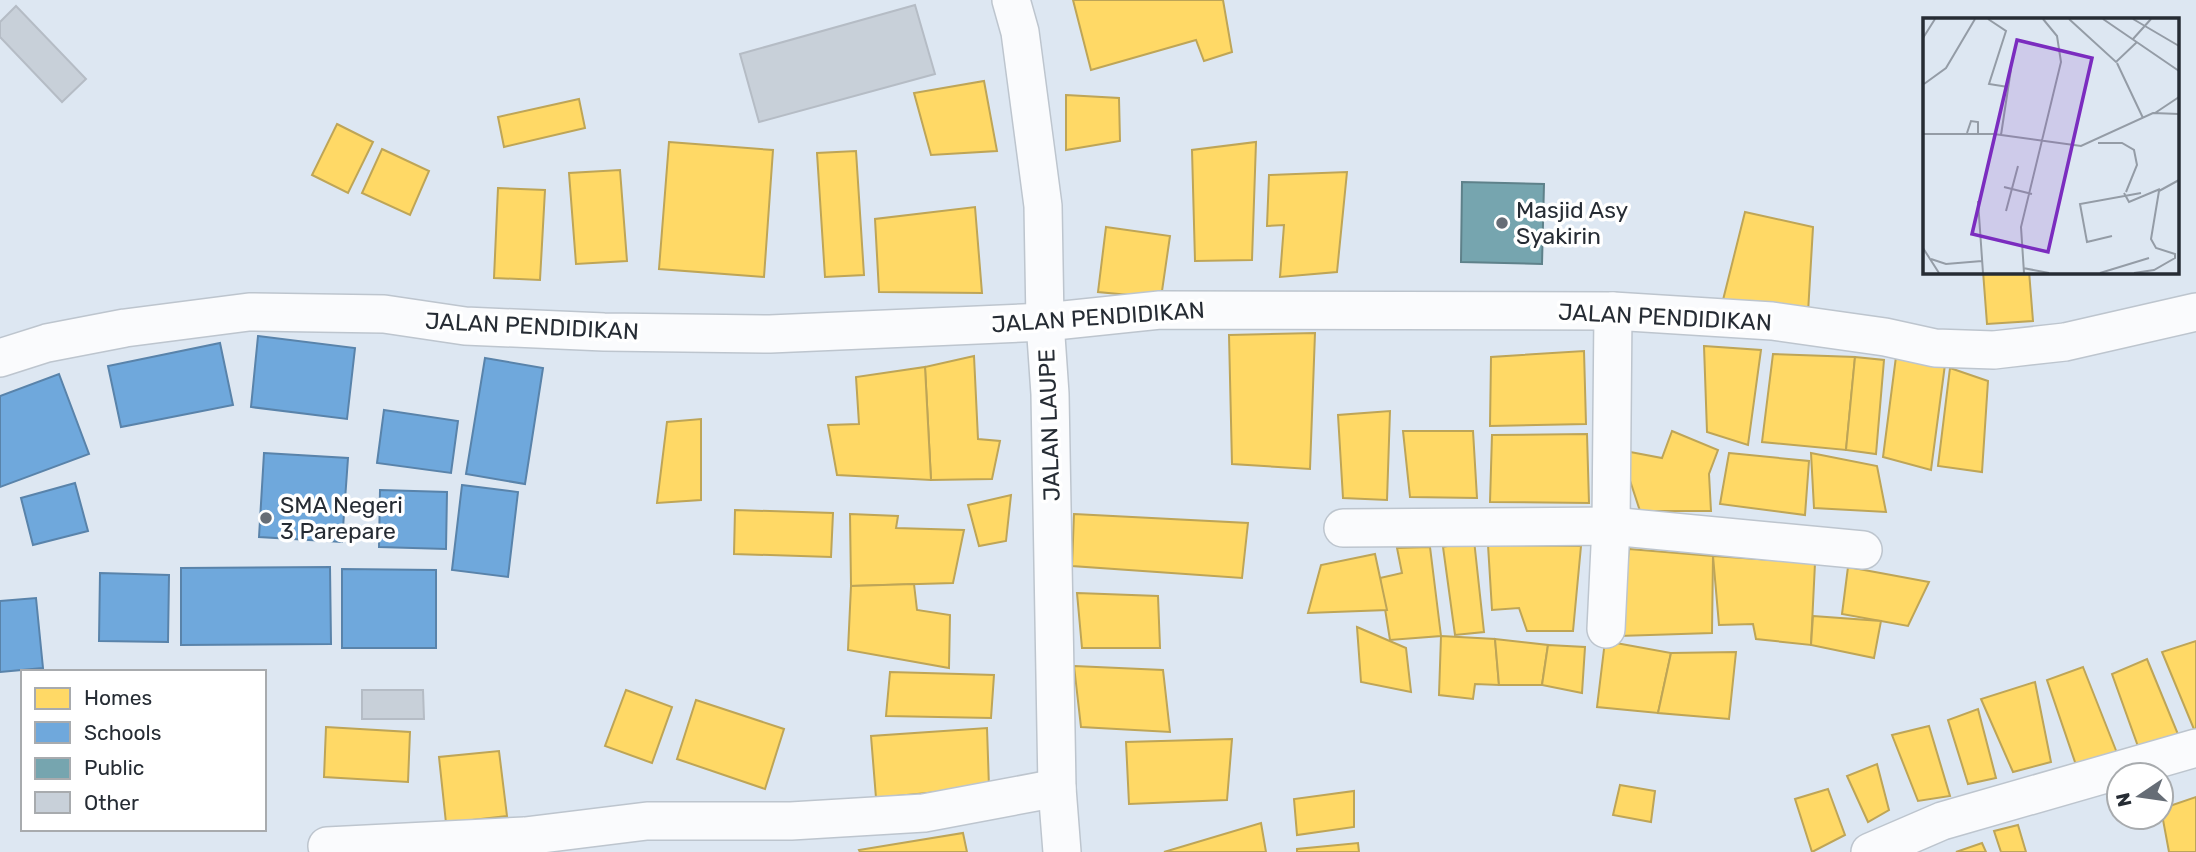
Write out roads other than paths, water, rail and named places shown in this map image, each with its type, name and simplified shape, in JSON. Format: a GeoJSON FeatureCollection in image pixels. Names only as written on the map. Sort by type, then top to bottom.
{"type":"FeatureCollection","features":[{"type":"Feature","properties":{"kind":"street","name":"JALAN LAUPE"},"geometry":{"type":"LineString","coordinates":[[1011,0],[1020,32],[1043,206],[1045,322],[1050,394],[1058,788],[1062,852]]}},
{"type":"Feature","properties":{"kind":"street","name":"JALAN PENDIDIKAN"},"geometry":{"type":"LineString","coordinates":[[0,358],[47,343],[125,328],[249,312],[384,314],[465,326],[604,332],[770,334],[1045,322],[1160,310],[1613,312],[1772,321],[1885,337],[1935,348],[1994,350],[2065,342],[2196,312]]}},
{"type":"Feature","properties":{"kind":"street"},"geometry":{"type":"LineString","coordinates":[[1606,629],[1611,526],[1613,312]]}},
{"type":"Feature","properties":{"kind":"street"},"geometry":{"type":"LineString","coordinates":[[1343,528],[1611,526],[1863,551]]}},
{"type":"Feature","properties":{"kind":"street"},"geometry":{"type":"LineString","coordinates":[[1870,852],[1942,821],[2196,748]]}},
{"type":"Feature","properties":{"kind":"street"},"geometry":{"type":"LineString","coordinates":[[327,846],[526,844],[648,821],[790,821],[924,813],[1058,788]]}},
{"type":"Feature","properties":{"kind":"place","name":"Masjid Asy Syakirin"},"geometry":{"type":"Point","coordinates":[1502,223]}},
{"type":"Feature","properties":{"kind":"place","name":"SMA Negeri 3 Parepare"},"geometry":{"type":"Point","coordinates":[266,518]}}]}
